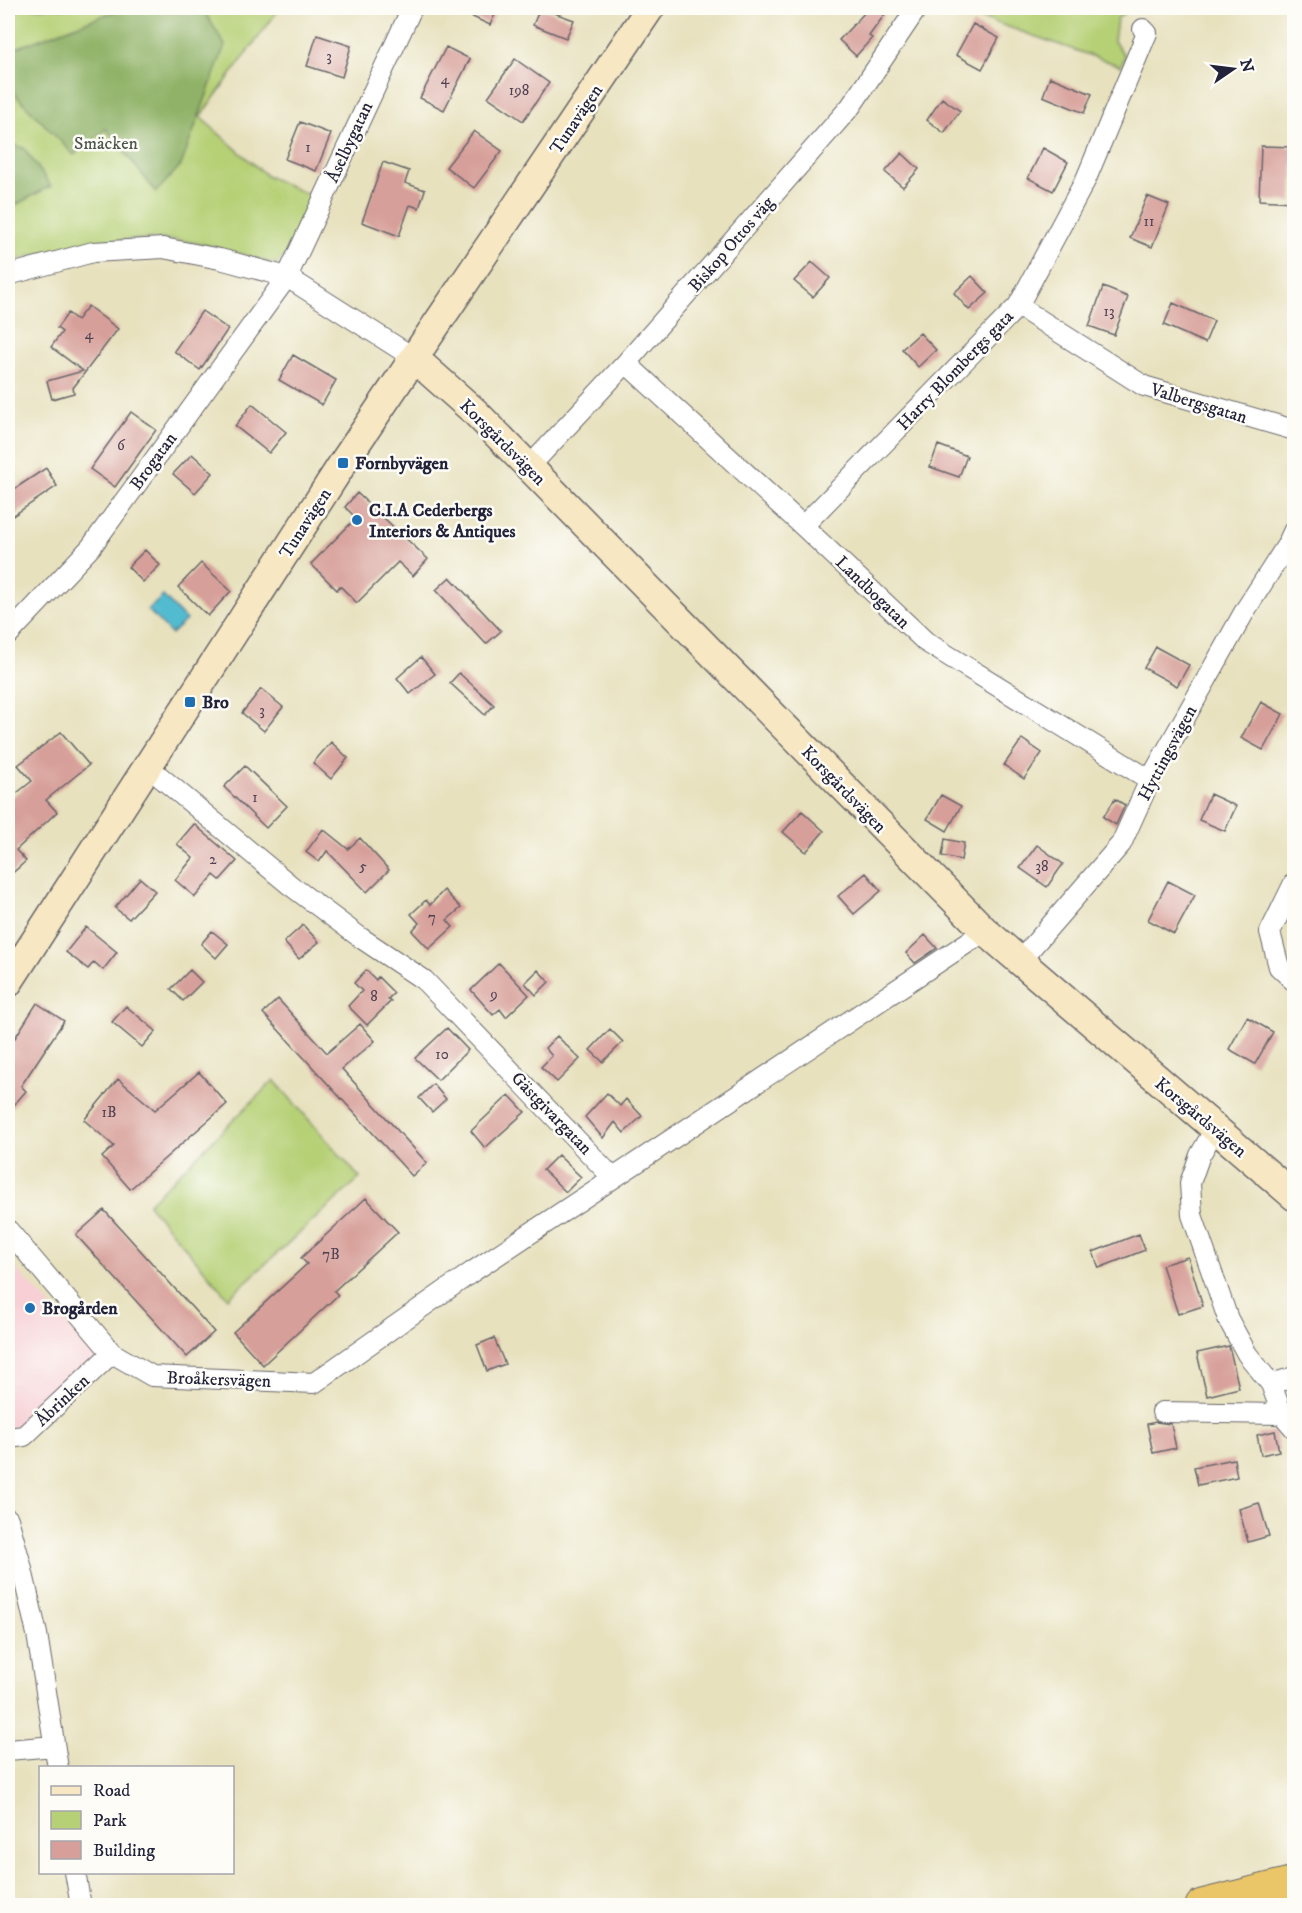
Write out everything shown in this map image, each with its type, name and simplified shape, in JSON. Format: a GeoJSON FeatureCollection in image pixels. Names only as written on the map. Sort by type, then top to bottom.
{"type":"FeatureCollection","features":[{"type":"Feature","properties":{"kind":"highway"},"geometry":{"type":"LineString","coordinates":[[1202,1905],[1294,1883]]}},
{"type":"Feature","properties":{"kind":"street","name":"Åselbygatan"},"geometry":{"type":"LineString","coordinates":[[287,277],[412,8]]}},
{"type":"Feature","properties":{"kind":"street","name":"Tunavägen"},"geometry":{"type":"LineString","coordinates":[[8,983],[344,463],[650,8]]}},
{"type":"Feature","properties":{"kind":"street","name":"Biskop Ottos väg"},"geometry":{"type":"LineString","coordinates":[[529,467],[626,363],[851,106],[917,8]]}},
{"type":"Feature","properties":{"kind":"street","name":"Harry Blombergs gata"},"geometry":{"type":"LineString","coordinates":[[803,526],[1018,306],[1086,179],[1147,33],[1143,29]]}},
{"type":"Feature","properties":{"kind":"street"},"geometry":{"type":"LineString","coordinates":[[8,275],[93,252],[163,248],[220,259],[287,277],[414,358]]}},
{"type":"Feature","properties":{"kind":"street","name":"Brogatan"},"geometry":{"type":"LineString","coordinates":[[8,635],[91,547],[287,277]]}},
{"type":"Feature","properties":{"kind":"street","name":"Valbergsgatan"},"geometry":{"type":"LineString","coordinates":[[1018,306],[1144,386],[1294,430]]}},
{"type":"Feature","properties":{"kind":"street","name":"Korsgårdsvägen"},"geometry":{"type":"LineString","coordinates":[[414,358],[475,412],[985,931],[1294,1196]]}},
{"type":"Feature","properties":{"kind":"street","name":"Landbogatan"},"geometry":{"type":"LineString","coordinates":[[626,363],[926,642],[1150,780]]}},
{"type":"Feature","properties":{"kind":"street","name":"Hyttingsvägen"},"geometry":{"type":"LineString","coordinates":[[1019,962],[1121,844],[1150,780],[1245,609],[1292,541]]}},
{"type":"Feature","properties":{"kind":"street","name":"Gästgivargatan"},"geometry":{"type":"LineString","coordinates":[[147,766],[290,885],[361,938],[424,980],[613,1178]]}},
{"type":"Feature","properties":{"kind":"street"},"geometry":{"type":"LineString","coordinates":[[1294,883],[1270,932],[1279,967],[1294,981]]}},
{"type":"Feature","properties":{"kind":"street"},"geometry":{"type":"LineString","coordinates":[[613,1178],[985,931]]}},
{"type":"Feature","properties":{"kind":"street"},"geometry":{"type":"LineString","coordinates":[[1162,1412],[1288,1421],[1271,1384],[1247,1354],[1228,1319],[1192,1215],[1190,1183],[1200,1155],[1215,1129]]}},
{"type":"Feature","properties":{"kind":"street","name":"Broåkersvägen"},"geometry":{"type":"LineString","coordinates":[[8,1230],[112,1353],[152,1376],[314,1383],[472,1272],[613,1178]]}},
{"type":"Feature","properties":{"kind":"street","name":"Åbrinken"},"geometry":{"type":"LineString","coordinates":[[8,1438],[24,1436],[112,1353]]}},
{"type":"Feature","properties":{"kind":"street"},"geometry":{"type":"LineString","coordinates":[[1271,1384],[1294,1377]]}},
{"type":"Feature","properties":{"kind":"street"},"geometry":{"type":"LineString","coordinates":[[8,1519],[37,1634],[58,1766]]}},
{"type":"Feature","properties":{"kind":"street"},"geometry":{"type":"LineString","coordinates":[[8,1750],[54,1746]]}},
{"type":"Feature","properties":{"kind":"street"},"geometry":{"type":"LineString","coordinates":[[75,1874],[81,1905]]}},
{"type":"Feature","properties":{"kind":"shaded area","name":"Brogården"},"geometry":{"type":"Polygon","coordinates":[[[8,1260],[97,1356],[21,1425],[8,1428],[8,1260]]]}},
{"type":"Feature","properties":{"kind":"green space","name":"Smäcken"},"geometry":{"type":"Polygon","coordinates":[[[8,8],[280,8],[200,117],[267,176],[316,198],[286,255],[276,264],[195,243],[149,239],[101,242],[8,262],[8,8]]]}},
{"type":"Feature","properties":{"kind":"green space"},"geometry":{"type":"Polygon","coordinates":[[[123,8],[205,8],[204,11],[225,45],[181,165],[156,192],[106,129],[74,155],[8,87],[8,51],[123,8]]]}},
{"type":"Feature","properties":{"kind":"green space"},"geometry":{"type":"Polygon","coordinates":[[[953,8],[1131,8],[1117,19],[1114,41],[1125,56],[1121,66],[953,8]]]}},
{"type":"Feature","properties":{"kind":"green space"},"geometry":{"type":"Polygon","coordinates":[[[8,144],[24,148],[51,186],[8,209],[8,144]]]}},
{"type":"Feature","properties":{"kind":"green space"},"geometry":{"type":"Polygon","coordinates":[[[274,1080],[360,1178],[228,1298],[148,1204],[274,1080]]]}},
{"type":"Feature","properties":{"kind":"water"},"geometry":{"type":"Polygon","coordinates":[[[163,596],[186,620],[171,634],[148,610],[163,596]]]}},
{"type":"Feature","properties":{"kind":"building"},"geometry":{"type":"Polygon","coordinates":[[[453,8],[498,8],[490,25],[453,8]]]}},
{"type":"Feature","properties":{"kind":"building"},"geometry":{"type":"Polygon","coordinates":[[[540,8],[574,20],[566,38],[533,25],[540,8]]]}},
{"type":"Feature","properties":{"kind":"building"},"geometry":{"type":"Polygon","coordinates":[[[869,8],[876,8],[885,14],[869,36],[872,38],[856,56],[839,40],[869,8]]]}},
{"type":"Feature","properties":{"kind":"building"},"geometry":{"type":"Polygon","coordinates":[[[973,24],[999,38],[982,69],[956,55],[973,24]]]}},
{"type":"Feature","properties":{"kind":"building"},"geometry":{"type":"Polygon","coordinates":[[[317,35],[351,46],[342,77],[307,66],[317,35]]]}},
{"type":"Feature","properties":{"kind":"building"},"geometry":{"type":"Polygon","coordinates":[[[446,47],[470,59],[444,110],[420,98],[446,47]]]}},
{"type":"Feature","properties":{"kind":"building"},"geometry":{"type":"Polygon","coordinates":[[[515,59],[549,83],[523,121],[488,97],[515,59]]]}},
{"type":"Feature","properties":{"kind":"building"},"geometry":{"type":"Polygon","coordinates":[[[1050,77],[1092,94],[1084,113],[1043,96],[1050,77]]]}},
{"type":"Feature","properties":{"kind":"building"},"geometry":{"type":"Polygon","coordinates":[[[942,98],[960,111],[944,133],[927,120],[942,98]]]}},
{"type":"Feature","properties":{"kind":"building"},"geometry":{"type":"Polygon","coordinates":[[[300,122],[331,134],[316,171],[285,159],[300,122]]]}},
{"type":"Feature","properties":{"kind":"building"},"geometry":{"type":"Polygon","coordinates":[[[474,131],[502,151],[474,188],[446,167],[474,131]]]}},
{"type":"Feature","properties":{"kind":"building"},"geometry":{"type":"Polygon","coordinates":[[[1261,146],[1294,147],[1292,202],[1259,200],[1261,146]]]}},
{"type":"Feature","properties":{"kind":"building"},"geometry":{"type":"Polygon","coordinates":[[[1043,148],[1068,162],[1053,191],[1028,178],[1043,148]]]}},
{"type":"Feature","properties":{"kind":"building"},"geometry":{"type":"Polygon","coordinates":[[[902,153],[919,169],[903,187],[885,172],[902,153]]]}},
{"type":"Feature","properties":{"kind":"building"},"geometry":{"type":"Polygon","coordinates":[[[383,162],[409,171],[405,183],[425,190],[419,208],[410,205],[399,236],[362,222],[383,162]]]}},
{"type":"Feature","properties":{"kind":"building"},"geometry":{"type":"Polygon","coordinates":[[[1147,196],[1169,205],[1152,247],[1130,238],[1147,196]]]}},
{"type":"Feature","properties":{"kind":"building"},"geometry":{"type":"Polygon","coordinates":[[[812,262],[830,278],[813,297],[794,281],[812,262]]]}},
{"type":"Feature","properties":{"kind":"building"},"geometry":{"type":"Polygon","coordinates":[[[972,276],[988,293],[969,310],[954,293],[972,276]]]}},
{"type":"Feature","properties":{"kind":"building"},"geometry":{"type":"Polygon","coordinates":[[[1103,287],[1128,297],[1114,335],[1089,326],[1103,287]]]}},
{"type":"Feature","properties":{"kind":"building"},"geometry":{"type":"Polygon","coordinates":[[[1173,303],[1214,321],[1205,343],[1164,325],[1173,303]]]}},
{"type":"Feature","properties":{"kind":"building"},"geometry":{"type":"Polygon","coordinates":[[[88,306],[118,329],[73,388],[74,393],[52,399],[47,381],[83,371],[51,347],[62,332],[57,328],[68,313],[77,320],[88,306]]]}},
{"type":"Feature","properties":{"kind":"building"},"geometry":{"type":"Polygon","coordinates":[[[202,311],[228,329],[200,370],[174,351],[202,311]]]}},
{"type":"Feature","properties":{"kind":"building"},"geometry":{"type":"Polygon","coordinates":[[[920,333],[936,350],[918,367],[902,349],[920,333]]]}},
{"type":"Feature","properties":{"kind":"building"},"geometry":{"type":"Polygon","coordinates":[[[293,355],[336,380],[322,405],[279,380],[293,355]]]}},
{"type":"Feature","properties":{"kind":"building"},"geometry":{"type":"Polygon","coordinates":[[[252,404],[286,432],[269,453],[235,426],[252,404]]]}},
{"type":"Feature","properties":{"kind":"building"},"geometry":{"type":"Polygon","coordinates":[[[131,412],[156,430],[115,487],[90,469],[131,412]]]}},
{"type":"Feature","properties":{"kind":"building"},"geometry":{"type":"Polygon","coordinates":[[[938,445],[967,456],[959,477],[930,467],[938,445]]]}},
{"type":"Feature","properties":{"kind":"building"},"geometry":{"type":"Polygon","coordinates":[[[192,454],[213,473],[195,493],[173,474],[192,454]]]}},
{"type":"Feature","properties":{"kind":"building"},"geometry":{"type":"Polygon","coordinates":[[[46,468],[57,486],[8,519],[8,493],[46,468]]]}},
{"type":"Feature","properties":{"kind":"building"},"geometry":{"type":"Polygon","coordinates":[[[357,493],[428,559],[413,576],[398,562],[357,603],[340,586],[337,590],[311,564],[356,518],[345,507],[357,493]]]}},
{"type":"Feature","properties":{"kind":"building"},"geometry":{"type":"Polygon","coordinates":[[[145,550],[160,565],[143,582],[128,567],[145,550]]]}},
{"type":"Feature","properties":{"kind":"building"},"geometry":{"type":"Polygon","coordinates":[[[201,563],[231,591],[208,616],[178,587],[201,563]]]}},
{"type":"Feature","properties":{"kind":"building"},"geometry":{"type":"Polygon","coordinates":[[[450,577],[501,631],[486,644],[436,590],[450,577]]]}},
{"type":"Feature","properties":{"kind":"building"},"geometry":{"type":"Polygon","coordinates":[[[1156,647],[1189,665],[1177,686],[1144,668],[1156,647]]]}},
{"type":"Feature","properties":{"kind":"building"},"geometry":{"type":"Polygon","coordinates":[[[421,657],[435,674],[410,694],[397,678],[421,657]]]}},
{"type":"Feature","properties":{"kind":"building"},"geometry":{"type":"Polygon","coordinates":[[[459,673],[494,705],[485,715],[450,683],[459,673]]]}},
{"type":"Feature","properties":{"kind":"building"},"geometry":{"type":"Polygon","coordinates":[[[261,689],[283,707],[264,731],[242,713],[261,689]]]}},
{"type":"Feature","properties":{"kind":"building"},"geometry":{"type":"Polygon","coordinates":[[[1261,702],[1283,714],[1263,750],[1241,738],[1261,702]]]}},
{"type":"Feature","properties":{"kind":"building"},"geometry":{"type":"Polygon","coordinates":[[[61,732],[89,765],[46,800],[57,812],[16,850],[26,861],[8,877],[8,800],[32,781],[18,765],[61,732]]]}},
{"type":"Feature","properties":{"kind":"building"},"geometry":{"type":"Polygon","coordinates":[[[1022,739],[1042,753],[1024,779],[1004,765],[1022,739]]]}},
{"type":"Feature","properties":{"kind":"building"},"geometry":{"type":"Polygon","coordinates":[[[331,742],[348,758],[331,779],[313,763],[331,742]]]}},
{"type":"Feature","properties":{"kind":"building"},"geometry":{"type":"Polygon","coordinates":[[[245,766],[287,806],[266,828],[224,787],[245,766]]]}},
{"type":"Feature","properties":{"kind":"building"},"geometry":{"type":"Polygon","coordinates":[[[1210,794],[1236,806],[1225,831],[1199,820],[1210,794]]]}},
{"type":"Feature","properties":{"kind":"building"},"geometry":{"type":"Polygon","coordinates":[[[941,795],[961,806],[947,831],[927,819],[941,795]]]}},
{"type":"Feature","properties":{"kind":"building"},"geometry":{"type":"Polygon","coordinates":[[[1115,799],[1125,805],[1116,825],[1103,817],[1115,799]]]}},
{"type":"Feature","properties":{"kind":"building"},"geometry":{"type":"Polygon","coordinates":[[[802,811],[824,831],[806,852],[783,832],[802,811]]]}},
{"type":"Feature","properties":{"kind":"building"},"geometry":{"type":"Polygon","coordinates":[[[194,824],[237,861],[220,880],[214,875],[195,897],[175,880],[193,858],[177,844],[194,824]]]}},
{"type":"Feature","properties":{"kind":"building"},"geometry":{"type":"Polygon","coordinates":[[[323,829],[348,849],[360,838],[389,870],[367,892],[327,851],[319,862],[306,852],[323,829]]]}},
{"type":"Feature","properties":{"kind":"building"},"geometry":{"type":"Polygon","coordinates":[[[945,839],[964,843],[961,860],[942,856],[945,839]]]}},
{"type":"Feature","properties":{"kind":"building"},"geometry":{"type":"Polygon","coordinates":[[[1037,845],[1063,864],[1047,887],[1020,868],[1037,845]]]}},
{"type":"Feature","properties":{"kind":"building"},"geometry":{"type":"Polygon","coordinates":[[[866,873],[881,891],[854,914],[838,896],[866,873]]]}},
{"type":"Feature","properties":{"kind":"building"},"geometry":{"type":"Polygon","coordinates":[[[140,878],[155,891],[129,919],[115,908],[140,878]]]}},
{"type":"Feature","properties":{"kind":"building"},"geometry":{"type":"Polygon","coordinates":[[[1168,881],[1195,895],[1174,934],[1148,920],[1168,881]]]}},
{"type":"Feature","properties":{"kind":"building"},"geometry":{"type":"Polygon","coordinates":[[[444,890],[461,908],[447,920],[453,927],[429,949],[412,931],[419,923],[411,914],[426,900],[430,905],[444,890]]]}},
{"type":"Feature","properties":{"kind":"building"},"geometry":{"type":"Polygon","coordinates":[[[303,925],[319,942],[299,959],[284,942],[303,925]]]}},
{"type":"Feature","properties":{"kind":"building"},"geometry":{"type":"Polygon","coordinates":[[[86,927],[117,952],[103,970],[94,962],[88,969],[66,952],[86,927]]]}},
{"type":"Feature","properties":{"kind":"building"},"geometry":{"type":"Polygon","coordinates":[[[212,931],[228,944],[216,958],[201,944],[212,931]]]}},
{"type":"Feature","properties":{"kind":"building"},"geometry":{"type":"Polygon","coordinates":[[[925,935],[937,948],[915,963],[906,953],[925,935]]]}},
{"type":"Feature","properties":{"kind":"building"},"geometry":{"type":"Polygon","coordinates":[[[499,963],[529,995],[506,1017],[500,1009],[493,1015],[471,990],[499,963]]]}},
{"type":"Feature","properties":{"kind":"building"},"geometry":{"type":"Polygon","coordinates":[[[190,970],[202,982],[183,1001],[171,989],[190,970]]]}},
{"type":"Feature","properties":{"kind":"building"},"geometry":{"type":"Polygon","coordinates":[[[366,970],[376,980],[378,977],[394,993],[388,999],[391,1001],[367,1025],[348,1006],[362,991],[354,983],[366,970]]]}},
{"type":"Feature","properties":{"kind":"building"},"geometry":{"type":"Polygon","coordinates":[[[538,970],[549,982],[536,995],[525,983],[538,970]]]}},
{"type":"Feature","properties":{"kind":"building"},"geometry":{"type":"Polygon","coordinates":[[[278,999],[327,1053],[360,1024],[375,1041],[342,1069],[427,1163],[412,1176],[263,1013],[278,999]]]}},
{"type":"Feature","properties":{"kind":"building"},"geometry":{"type":"Polygon","coordinates":[[[37,1003],[64,1021],[21,1086],[26,1091],[8,1112],[8,1049],[37,1003]]]}},
{"type":"Feature","properties":{"kind":"building"},"geometry":{"type":"Polygon","coordinates":[[[126,1006],[156,1031],[142,1047],[112,1022],[126,1006]]]}},
{"type":"Feature","properties":{"kind":"building"},"geometry":{"type":"Polygon","coordinates":[[[1247,1017],[1273,1032],[1255,1064],[1229,1049],[1247,1017]]]}},
{"type":"Feature","properties":{"kind":"building"},"geometry":{"type":"Polygon","coordinates":[[[447,1028],[468,1050],[438,1080],[415,1058],[447,1028]]]}},
{"type":"Feature","properties":{"kind":"building"},"geometry":{"type":"Polygon","coordinates":[[[610,1029],[623,1042],[603,1062],[590,1050],[610,1029]]]}},
{"type":"Feature","properties":{"kind":"building"},"geometry":{"type":"Polygon","coordinates":[[[557,1036],[580,1059],[557,1082],[541,1067],[552,1056],[545,1048],[557,1036]]]}},
{"type":"Feature","properties":{"kind":"building"},"geometry":{"type":"Polygon","coordinates":[[[199,1072],[227,1104],[130,1189],[102,1157],[114,1146],[84,1120],[118,1079],[155,1110],[199,1072]]]}},
{"type":"Feature","properties":{"kind":"building"},"geometry":{"type":"Polygon","coordinates":[[[433,1084],[446,1099],[432,1112],[419,1098],[433,1084]]]}},
{"type":"Feature","properties":{"kind":"building"},"geometry":{"type":"Polygon","coordinates":[[[607,1093],[620,1106],[626,1099],[642,1116],[624,1133],[615,1122],[603,1138],[585,1117],[607,1093]]]}},
{"type":"Feature","properties":{"kind":"building"},"geometry":{"type":"Polygon","coordinates":[[[509,1095],[525,1112],[485,1148],[471,1131],[509,1095]]]}},
{"type":"Feature","properties":{"kind":"building"},"geometry":{"type":"Polygon","coordinates":[[[558,1155],[581,1177],[566,1192],[543,1170],[558,1155]]]}},
{"type":"Feature","properties":{"kind":"building"},"geometry":{"type":"Polygon","coordinates":[[[366,1198],[398,1232],[334,1291],[338,1295],[263,1365],[233,1332],[307,1264],[301,1258],[366,1198]]]}},
{"type":"Feature","properties":{"kind":"building"},"geometry":{"type":"Polygon","coordinates":[[[104,1210],[214,1332],[187,1357],[76,1235],[104,1210]]]}},
{"type":"Feature","properties":{"kind":"building"},"geometry":{"type":"Polygon","coordinates":[[[1139,1234],[1145,1250],[1099,1268],[1093,1252],[1139,1234]]]}},
{"type":"Feature","properties":{"kind":"building"},"geometry":{"type":"Polygon","coordinates":[[[1188,1257],[1203,1306],[1178,1314],[1162,1265],[1188,1257]]]}},
{"type":"Feature","properties":{"kind":"building"},"geometry":{"type":"Polygon","coordinates":[[[494,1338],[505,1364],[487,1371],[477,1345],[494,1338]]]}},
{"type":"Feature","properties":{"kind":"building"},"geometry":{"type":"Polygon","coordinates":[[[1229,1346],[1239,1388],[1207,1396],[1197,1353],[1229,1346]]]}},
{"type":"Feature","properties":{"kind":"building"},"geometry":{"type":"Polygon","coordinates":[[[1156,1422],[1171,1424],[1176,1448],[1153,1453],[1147,1424],[1156,1422]]]}},
{"type":"Feature","properties":{"kind":"building"},"geometry":{"type":"Polygon","coordinates":[[[1275,1431],[1279,1451],[1261,1455],[1257,1435],[1275,1431]]]}},
{"type":"Feature","properties":{"kind":"building"},"geometry":{"type":"Polygon","coordinates":[[[1234,1459],[1237,1477],[1198,1485],[1194,1467],[1234,1459]]]}},
{"type":"Feature","properties":{"kind":"building"},"geometry":{"type":"Polygon","coordinates":[[[1259,1503],[1269,1536],[1248,1542],[1239,1509],[1259,1503]]]}},
{"type":"Feature","properties":{"kind":"place","name":"Fornbyvägen"},"geometry":{"type":"Point","coordinates":[343,463]}},
{"type":"Feature","properties":{"kind":"place","name":"C.I.A Cederbergs Interiors & Antiques"},"geometry":{"type":"Point","coordinates":[357,520]}},
{"type":"Feature","properties":{"kind":"place","name":"Bro"},"geometry":{"type":"Point","coordinates":[190,702]}},
{"type":"Feature","properties":{"kind":"place","name":"Brogården"},"geometry":{"type":"Point","coordinates":[30,1308]}}]}
